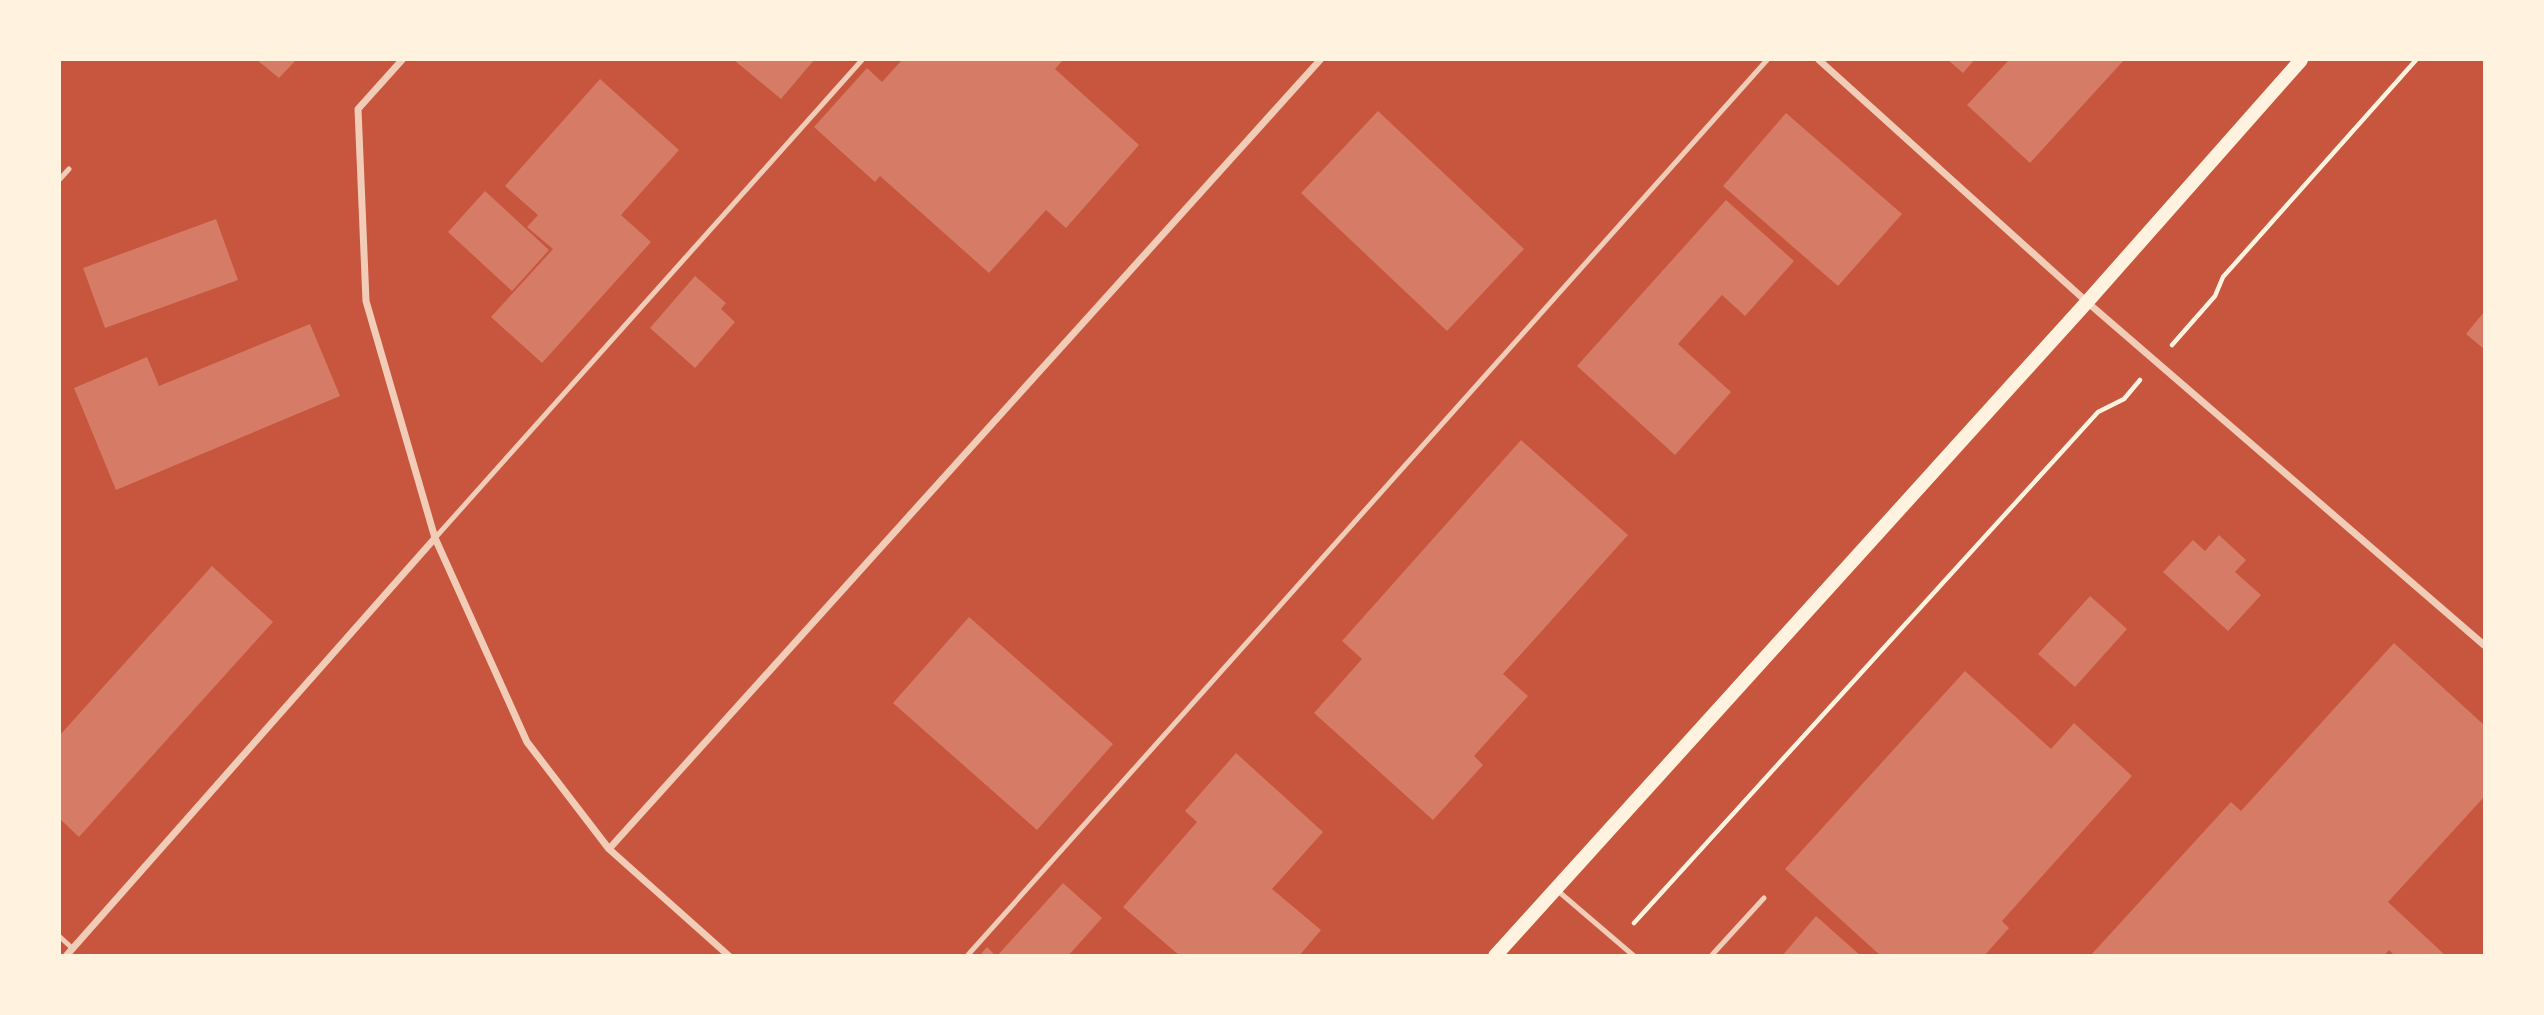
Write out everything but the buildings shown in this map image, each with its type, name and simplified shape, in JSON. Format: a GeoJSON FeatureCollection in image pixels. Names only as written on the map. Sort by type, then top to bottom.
{"type":"FeatureCollection","features":[{"type":"Feature","properties":{"kind":"main road"},"geometry":{"type":"LineString","coordinates":[[1495,956],[2087,302],[2301,60]]}},
{"type":"Feature","properties":{"kind":"street"},"geometry":{"type":"LineString","coordinates":[[402,60],[358,109],[366,301],[435,538],[527,742],[609,849],[729,956]]}},
{"type":"Feature","properties":{"kind":"street"},"geometry":{"type":"LineString","coordinates":[[609,849],[1320,60]]}},
{"type":"Feature","properties":{"kind":"street"},"geometry":{"type":"LineString","coordinates":[[1819,60],[2087,302],[2484,645]]}},
{"type":"Feature","properties":{"kind":"street"},"geometry":{"type":"LineString","coordinates":[[66,956],[435,538]]}},
{"type":"Feature","properties":{"kind":"lane"},"geometry":{"type":"LineString","coordinates":[[435,538],[862,60]]}},
{"type":"Feature","properties":{"kind":"lane"},"geometry":{"type":"LineString","coordinates":[[967,956],[1767,60]]}},
{"type":"Feature","properties":{"kind":"lane"},"geometry":{"type":"LineString","coordinates":[[60,179],[69,169]]}},
{"type":"Feature","properties":{"kind":"lane"},"geometry":{"type":"LineString","coordinates":[[1556,889],[1634,956]]}},
{"type":"Feature","properties":{"kind":"lane"},"geometry":{"type":"LineString","coordinates":[[1711,956],[1764,898]]}},
{"type":"Feature","properties":{"kind":"lane"},"geometry":{"type":"LineString","coordinates":[[60,937],[72,948]]}},
{"type":"Feature","properties":{"kind":"path"},"geometry":{"type":"LineString","coordinates":[[1616,942],[2098,412],[2124,399],[2215,296],[2223,277],[2416,60]]}}]}
